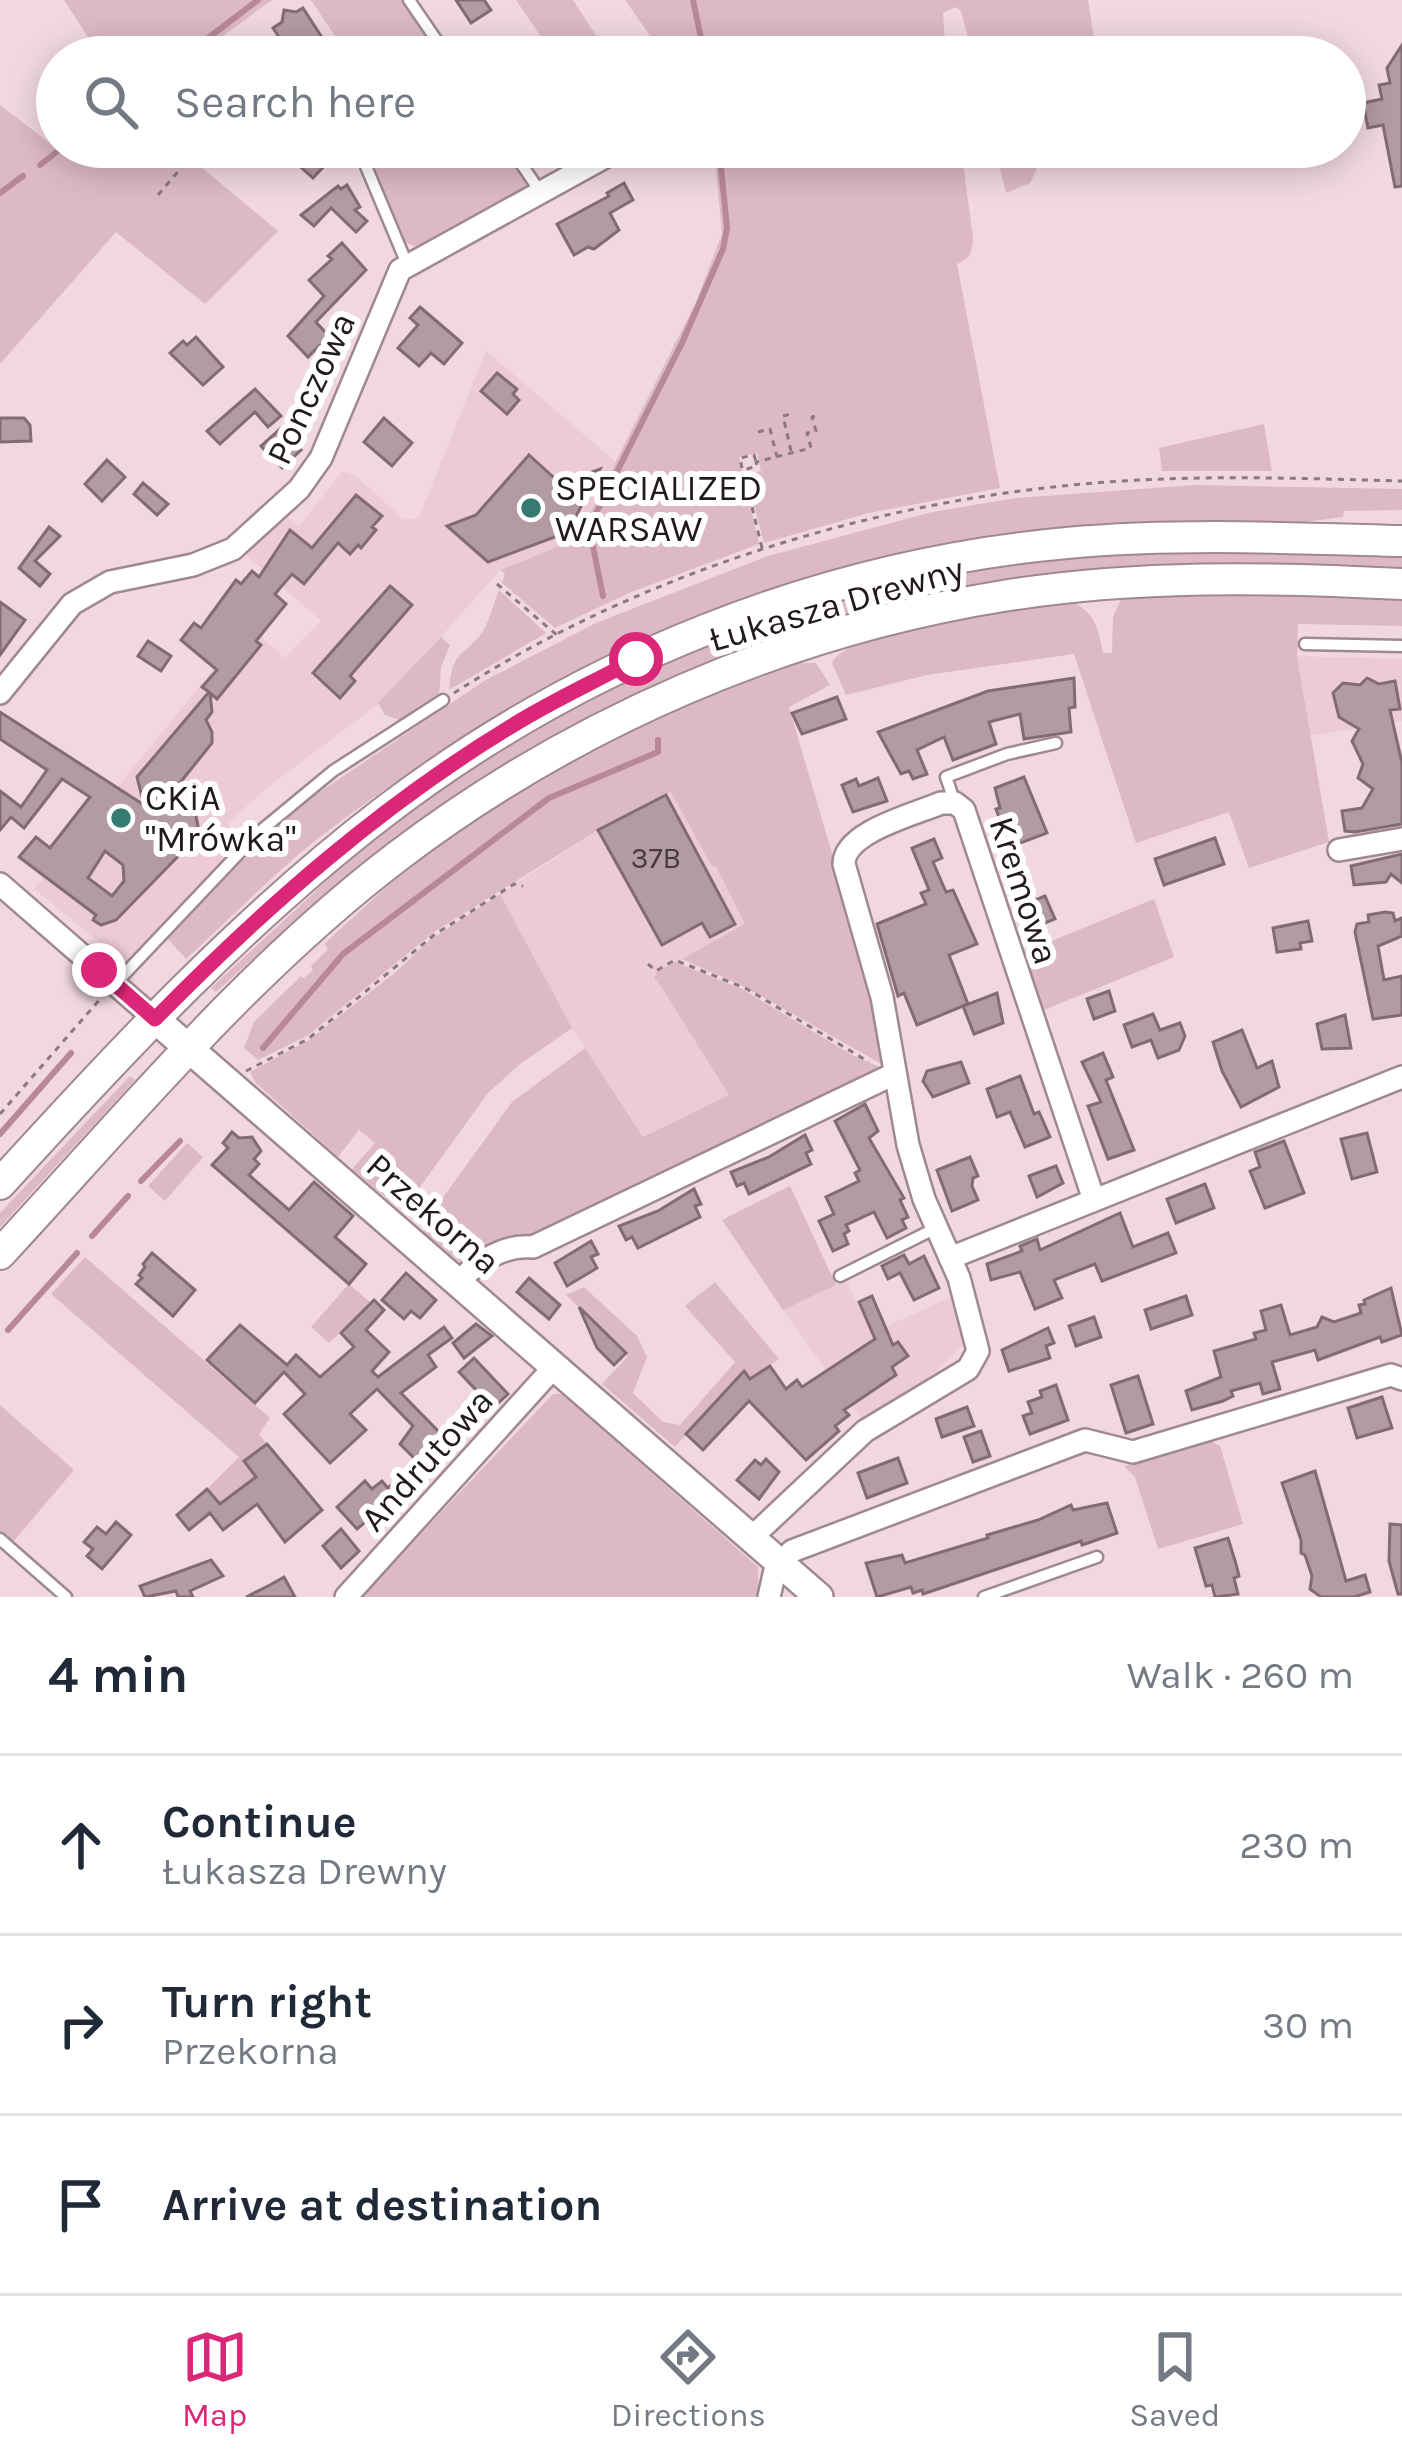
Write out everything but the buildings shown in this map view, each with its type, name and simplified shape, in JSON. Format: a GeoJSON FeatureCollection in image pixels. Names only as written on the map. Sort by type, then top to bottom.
{"type":"FeatureCollection","features":[{"type":"Feature","properties":{"kind":"main road","name":"Łukasza Drewny"},"geometry":{"type":"LineString","coordinates":[[0,1184],[155,1019],[323,862],[389,808],[515,723],[636,659],[716,625],[872,575],[1007,550],[1164,538],[1402,542]]}},
{"type":"Feature","properties":{"kind":"main road","name":"Łukasza Drewny"},"geometry":{"type":"LineString","coordinates":[[0,1254],[190,1049],[344,902],[440,826],[588,733],[761,658],[903,617],[1002,596],[1200,579],[1402,584]]}},
{"type":"Feature","properties":{"kind":"street"},"geometry":{"type":"LineString","coordinates":[[407,264],[586,168]]}},
{"type":"Feature","properties":{"kind":"street","name":"Ponczowa"},"geometry":{"type":"LineString","coordinates":[[0,693],[72,604],[110,582],[193,565],[233,549],[299,489],[320,458],[400,270],[407,264]]}},
{"type":"Feature","properties":{"kind":"street","name":"Kremowa"},"geometry":{"type":"LineString","coordinates":[[752,1538],[866,1431],[972,1365],[979,1351],[908,1145],[882,997],[844,864],[844,852],[855,839],[941,803],[955,803],[964,810],[1094,1200]]}},
{"type":"Feature","properties":{"kind":"street"},"geometry":{"type":"LineString","coordinates":[[1339,850],[1402,839]]}},
{"type":"Feature","properties":{"kind":"street","name":"Przekorna"},"geometry":{"type":"LineString","coordinates":[[0,884],[819,1597]]}},
{"type":"Feature","properties":{"kind":"street"},"geometry":{"type":"LineString","coordinates":[[459,1282],[472,1267],[515,1245],[533,1247],[892,1074]]}},
{"type":"Feature","properties":{"kind":"street"},"geometry":{"type":"LineString","coordinates":[[950,1258],[1402,1077]]}},
{"type":"Feature","properties":{"kind":"street","name":"Andrutowa"},"geometry":{"type":"LineString","coordinates":[[346,1597],[555,1366]]}},
{"type":"Feature","properties":{"kind":"street"},"geometry":{"type":"LineString","coordinates":[[769,1597],[779,1562],[792,1551],[1085,1440],[1133,1451],[1391,1375],[1402,1379]]}},
{"type":"Feature","properties":{"kind":"lane"},"geometry":{"type":"LineString","coordinates":[[409,0],[434,36]]}},
{"type":"Feature","properties":{"kind":"lane"},"geometry":{"type":"LineString","coordinates":[[367,168],[407,264]]}},
{"type":"Feature","properties":{"kind":"lane"},"geometry":{"type":"LineString","coordinates":[[524,168],[541,193]]}},
{"type":"Feature","properties":{"kind":"lane"},"geometry":{"type":"LineString","coordinates":[[1305,644],[1402,646]]}},
{"type":"Feature","properties":{"kind":"lane"},"geometry":{"type":"LineString","coordinates":[[115,983],[258,833],[333,771],[443,700]]}},
{"type":"Feature","properties":{"kind":"lane"},"geometry":{"type":"LineString","coordinates":[[955,803],[946,777],[1007,754],[1055,743]]}},
{"type":"Feature","properties":{"kind":"lane"},"geometry":{"type":"LineString","coordinates":[[840,1276],[936,1228]]}},
{"type":"Feature","properties":{"kind":"lane"},"geometry":{"type":"LineString","coordinates":[[0,1539],[67,1597]]}},
{"type":"Feature","properties":{"kind":"lane"},"geometry":{"type":"LineString","coordinates":[[984,1597],[1097,1558]]}},
{"type":"Feature","properties":{"kind":"path"},"geometry":{"type":"LineString","coordinates":[[158,195],[181,168]]}},
{"type":"Feature","properties":{"kind":"path"},"geometry":{"type":"LineString","coordinates":[[791,414],[783,416],[791,453]]}},
{"type":"Feature","properties":{"kind":"path"},"geometry":{"type":"LineString","coordinates":[[756,462],[811,448],[807,433],[815,430],[812,417],[819,415]]}},
{"type":"Feature","properties":{"kind":"path"},"geometry":{"type":"LineString","coordinates":[[758,432],[770,429],[776,457]]}},
{"type":"Feature","properties":{"kind":"path"},"geometry":{"type":"LineString","coordinates":[[743,470],[757,466],[754,455],[740,458],[743,470],[763,549]]}},
{"type":"Feature","properties":{"kind":"path"},"geometry":{"type":"LineString","coordinates":[[443,700],[484,673],[632,599],[763,549],[890,515],[1028,491],[1161,479],[1402,481]]}},
{"type":"Feature","properties":{"kind":"path"},"geometry":{"type":"LineString","coordinates":[[496,584],[558,636]]}},
{"type":"Feature","properties":{"kind":"path"},"geometry":{"type":"LineString","coordinates":[[244,1072],[308,1039],[434,935],[514,884],[523,886]]}},
{"type":"Feature","properties":{"kind":"path"},"geometry":{"type":"LineString","coordinates":[[648,964],[656,971],[675,960],[747,989],[892,1074]]}},
{"type":"Feature","properties":{"kind":"path"},"geometry":{"type":"LineString","coordinates":[[0,1114],[115,983]]}},
{"type":"Feature","properties":{"kind":"shaded area"},"geometry":{"type":"Polygon","coordinates":[[[64,0],[272,0],[223,36],[87,36],[64,0]]]}},
{"type":"Feature","properties":{"kind":"shaded area"},"geometry":{"type":"Polygon","coordinates":[[[311,0],[401,0],[426,36],[335,36],[311,0]]]}},
{"type":"Feature","properties":{"kind":"shaded area"},"geometry":{"type":"Polygon","coordinates":[[[516,0],[573,0],[596,36],[541,36],[516,0]]]}},
{"type":"Feature","properties":{"kind":"shaded area"},"geometry":{"type":"Polygon","coordinates":[[[625,0],[1088,0],[1094,36],[968,36],[961,11],[955,7],[943,13],[945,36],[650,36],[625,0]]]}},
{"type":"Feature","properties":{"kind":"shaded area"},"geometry":{"type":"Polygon","coordinates":[[[0,105],[36,132],[36,168],[203,168],[278,231],[205,304],[116,232],[0,364],[0,105]]]}},
{"type":"Feature","properties":{"kind":"shaded area"},"geometry":{"type":"Polygon","coordinates":[[[372,168],[516,168],[526,182],[524,193],[428,245],[405,242],[372,168]]]}},
{"type":"Feature","properties":{"kind":"shaded area"},"geometry":{"type":"Polygon","coordinates":[[[716,168],[964,168],[973,238],[969,254],[957,264],[1000,488],[869,513],[764,543],[746,475],[761,471],[757,453],[739,457],[759,544],[629,593],[555,628],[502,583],[505,573],[500,570],[577,539],[696,302],[722,234],[716,168]]]}},
{"type":"Feature","properties":{"kind":"shaded area"},"geometry":{"type":"Polygon","coordinates":[[[1000,168],[1037,168],[1030,183],[1006,193],[1000,168]]]}},
{"type":"Feature","properties":{"kind":"shaded area"},"geometry":{"type":"Polygon","coordinates":[[[486,351],[615,461],[577,539],[500,570],[389,696],[227,824],[242,840],[127,960],[116,956],[34,889],[249,626],[285,658],[321,621],[243,552],[284,515],[299,526],[342,472],[356,476],[403,519],[418,519],[486,351]]]}},
{"type":"Feature","properties":{"kind":"shaded area"},"geometry":{"type":"Polygon","coordinates":[[[1264,424],[1272,471],[1162,471],[1159,448],[1264,424]]]}},
{"type":"Feature","properties":{"kind":"shaded area"},"geometry":{"type":"Polygon","coordinates":[[[1195,485],[1402,489],[1402,510],[1344,511],[1343,517],[773,590],[598,665],[433,758],[310,845],[186,959],[166,937],[305,802],[484,681],[596,623],[768,556],[932,512],[1016,498],[1195,485]]]}},
{"type":"Feature","properties":{"kind":"shaded area"},"geometry":{"type":"Polygon","coordinates":[[[1402,550],[1402,573],[884,609],[414,830],[323,896],[216,992],[211,988],[363,841],[493,753],[581,702],[780,616],[1029,559],[1113,551],[1402,550]]]}},
{"type":"Feature","properties":{"kind":"shaded area"},"geometry":{"type":"Polygon","coordinates":[[[499,590],[546,633],[449,690],[454,664],[482,633],[499,590]]]}},
{"type":"Feature","properties":{"kind":"shaded area"},"geometry":{"type":"Polygon","coordinates":[[[1297,592],[1402,596],[1402,626],[1298,624],[1297,656],[1329,842],[1249,868],[1229,812],[1136,843],[1074,654],[927,675],[846,695],[832,663],[870,639],[903,630],[1071,601],[1094,622],[1103,653],[1112,653],[1113,617],[1128,595],[1297,592]]]}},
{"type":"Feature","properties":{"kind":"shaded area"},"geometry":{"type":"Polygon","coordinates":[[[441,637],[450,645],[441,667],[439,696],[400,720],[385,715],[378,703],[441,637]]]}},
{"type":"Feature","properties":{"kind":"shaded area"},"geometry":{"type":"Polygon","coordinates":[[[1297,656],[1402,659],[1402,721],[1311,736],[1297,656]]]}},
{"type":"Feature","properties":{"kind":"shaded area"},"geometry":{"type":"Polygon","coordinates":[[[816,663],[830,685],[789,707],[878,1010],[887,1067],[745,987],[682,959],[745,924],[671,792],[598,830],[434,932],[307,1036],[258,1060],[244,1048],[254,1022],[313,970],[311,966],[328,949],[324,944],[417,859],[494,805],[566,762],[769,667],[816,663]]]}},
{"type":"Feature","properties":{"kind":"shaded area"},"geometry":{"type":"Polygon","coordinates":[[[671,791],[745,925],[654,975],[730,1095],[643,1137],[572,1028],[500,894],[598,830],[671,791]]]}},
{"type":"Feature","properties":{"kind":"shaded area"},"geometry":{"type":"Polygon","coordinates":[[[500,894],[572,1028],[488,1093],[415,1194],[390,1201],[352,1169],[375,1143],[359,1130],[338,1157],[256,1083],[250,1072],[309,1040],[430,940],[500,894]]]}},
{"type":"Feature","properties":{"kind":"shaded area"},"geometry":{"type":"Polygon","coordinates":[[[1154,899],[1174,957],[1039,1012],[1020,954],[1154,899]]]}},
{"type":"Feature","properties":{"kind":"shaded area"},"geometry":{"type":"Polygon","coordinates":[[[675,962],[742,989],[882,1068],[466,1267],[423,1232],[431,1214],[512,1102],[585,1048],[643,1137],[729,1095],[654,981],[656,973],[675,962]]]}},
{"type":"Feature","properties":{"kind":"shaded area"},"geometry":{"type":"Polygon","coordinates":[[[130,1076],[135,1080],[0,1227],[0,1213],[130,1076]]]}},
{"type":"Feature","properties":{"kind":"shaded area"},"geometry":{"type":"Polygon","coordinates":[[[187,1143],[203,1157],[165,1201],[148,1186],[187,1143]]]}},
{"type":"Feature","properties":{"kind":"shaded area"},"geometry":{"type":"Polygon","coordinates":[[[790,1186],[836,1285],[783,1310],[722,1220],[790,1186]]]}},
{"type":"Feature","properties":{"kind":"shaded area"},"geometry":{"type":"Polygon","coordinates":[[[85,1257],[270,1418],[259,1434],[267,1444],[245,1461],[256,1477],[220,1504],[207,1489],[239,1457],[51,1294],[85,1257]]]}},
{"type":"Feature","properties":{"kind":"shaded area"},"geometry":{"type":"Polygon","coordinates":[[[846,1280],[871,1333],[953,1296],[966,1342],[926,1382],[863,1422],[783,1310],[846,1280]]]}},
{"type":"Feature","properties":{"kind":"shaded area"},"geometry":{"type":"Polygon","coordinates":[[[715,1282],[779,1359],[750,1378],[744,1372],[675,1447],[602,1384],[628,1356],[566,1295],[584,1287],[637,1336],[647,1357],[633,1393],[663,1422],[680,1425],[735,1362],[685,1306],[715,1282]]]}},
{"type":"Feature","properties":{"kind":"shaded area"},"geometry":{"type":"Polygon","coordinates":[[[349,1284],[371,1303],[329,1343],[311,1327],[349,1284]]]}},
{"type":"Feature","properties":{"kind":"shaded area"},"geometry":{"type":"Polygon","coordinates":[[[553,1394],[562,1394],[758,1567],[759,1597],[361,1597],[553,1394]]]}},
{"type":"Feature","properties":{"kind":"shaded area"},"geometry":{"type":"Polygon","coordinates":[[[0,1405],[74,1470],[13,1542],[0,1532],[0,1405]]]}},
{"type":"Feature","properties":{"kind":"shaded area"},"geometry":{"type":"Polygon","coordinates":[[[1209,1440],[1220,1446],[1243,1524],[1158,1549],[1135,1477],[1124,1466],[1209,1440]]]}},
{"type":"Feature","properties":{"kind":"waterway"},"geometry":{"type":"LineString","coordinates":[[211,36],[258,0]]}},
{"type":"Feature","properties":{"kind":"waterway"},"geometry":{"type":"LineString","coordinates":[[693,0],[701,36]]}},
{"type":"Feature","properties":{"kind":"waterway"},"geometry":{"type":"LineString","coordinates":[[603,596],[589,527],[682,343],[723,249],[727,228],[721,168]]}},
{"type":"Feature","properties":{"kind":"waterway"},"geometry":{"type":"LineString","coordinates":[[0,193],[23,176]]}},
{"type":"Feature","properties":{"kind":"waterway"},"geometry":{"type":"LineString","coordinates":[[263,1048],[343,954],[549,798],[658,752],[658,740]]}},
{"type":"Feature","properties":{"kind":"waterway"},"geometry":{"type":"LineString","coordinates":[[0,1134],[71,1053]]}},
{"type":"Feature","properties":{"kind":"waterway"},"geometry":{"type":"LineString","coordinates":[[141,1181],[180,1141]]}},
{"type":"Feature","properties":{"kind":"waterway"},"geometry":{"type":"LineString","coordinates":[[92,1236],[128,1196]]}},
{"type":"Feature","properties":{"kind":"waterway"},"geometry":{"type":"LineString","coordinates":[[8,1330],[77,1253]]}},
{"type":"Feature","properties":{"kind":"place","name":"SPECIALIZED WARSAW"},"geometry":{"type":"Point","coordinates":[531,508]}},
{"type":"Feature","properties":{"kind":"place","name":"CKiA \"Mrówka\""},"geometry":{"type":"Point","coordinates":[121,818]}},
{"type":"Feature","properties":{"kind":"route"},"geometry":{"type":"LineString","coordinates":[[99,970],[155,1019],[389,808],[515,723],[636,659]]}}]}
